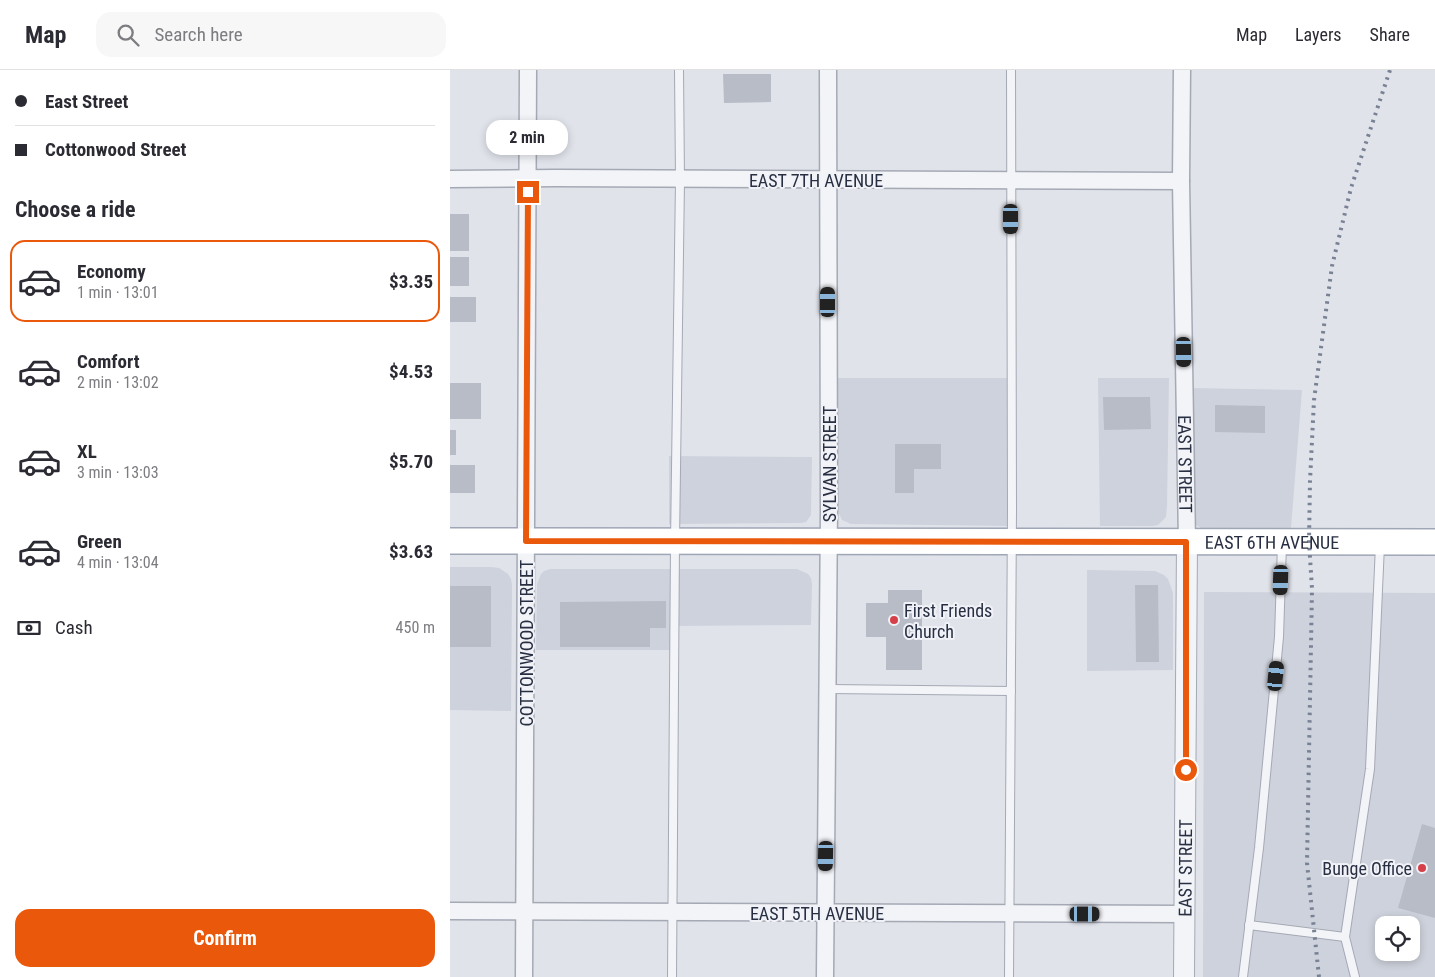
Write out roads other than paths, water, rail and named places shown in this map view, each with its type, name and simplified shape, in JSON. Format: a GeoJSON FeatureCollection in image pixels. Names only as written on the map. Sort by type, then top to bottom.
{"type":"FeatureCollection","features":[{"type":"Feature","properties":{"kind":"main road","name":"EAST 6TH AVENUE"},"geometry":{"type":"LineString","coordinates":[[450,541],[1435,542]]}},
{"type":"Feature","properties":{"kind":"street","name":"COTTONWOOD STREET"},"geometry":{"type":"LineString","coordinates":[[524,977],[528,70]]}},
{"type":"Feature","properties":{"kind":"street","name":"SYLVAN STREET"},"geometry":{"type":"LineString","coordinates":[[825,977],[829,542],[828,70]]}},
{"type":"Feature","properties":{"kind":"street","name":"EAST STREET"},"geometry":{"type":"LineString","coordinates":[[1182,70],[1181,182],[1186,542],[1184,977]]}},
{"type":"Feature","properties":{"kind":"street","name":"EAST 7TH AVENUE"},"geometry":{"type":"LineString","coordinates":[[450,179],[1181,182]]}},
{"type":"Feature","properties":{"kind":"street","name":"EAST 5TH AVENUE"},"geometry":{"type":"LineString","coordinates":[[450,911],[1184,914]]}},
{"type":"Feature","properties":{"kind":"lane"},"geometry":{"type":"LineString","coordinates":[[672,977],[674,542],[680,180],[679,70]]}},
{"type":"Feature","properties":{"kind":"lane"},"geometry":{"type":"LineString","coordinates":[[1009,977],[1012,542],[1011,70]]}},
{"type":"Feature","properties":{"kind":"lane"},"geometry":{"type":"LineString","coordinates":[[1243,977],[1259,848],[1279,637],[1282,542]]}},
{"type":"Feature","properties":{"kind":"lane"},"geometry":{"type":"LineString","coordinates":[[1355,977],[1345,937],[1370,769],[1380,542]]}},
{"type":"Feature","properties":{"kind":"lane"},"geometry":{"type":"LineString","coordinates":[[828,689],[1011,691]]}},
{"type":"Feature","properties":{"kind":"lane"},"geometry":{"type":"LineString","coordinates":[[1249,925],[1345,937]]}},
{"type":"Feature","properties":{"kind":"railway"},"geometry":{"type":"LineString","coordinates":[[1319,977],[1307,863],[1312,589],[1309,542],[1314,400],[1332,266],[1351,188],[1390,70]]}},
{"type":"Feature","properties":{"kind":"place","name":"First Friends Church"},"geometry":{"type":"Point","coordinates":[894,620]}},
{"type":"Feature","properties":{"kind":"place","name":"Bunge Office"},"geometry":{"type":"Point","coordinates":[1422,868]}}]}
